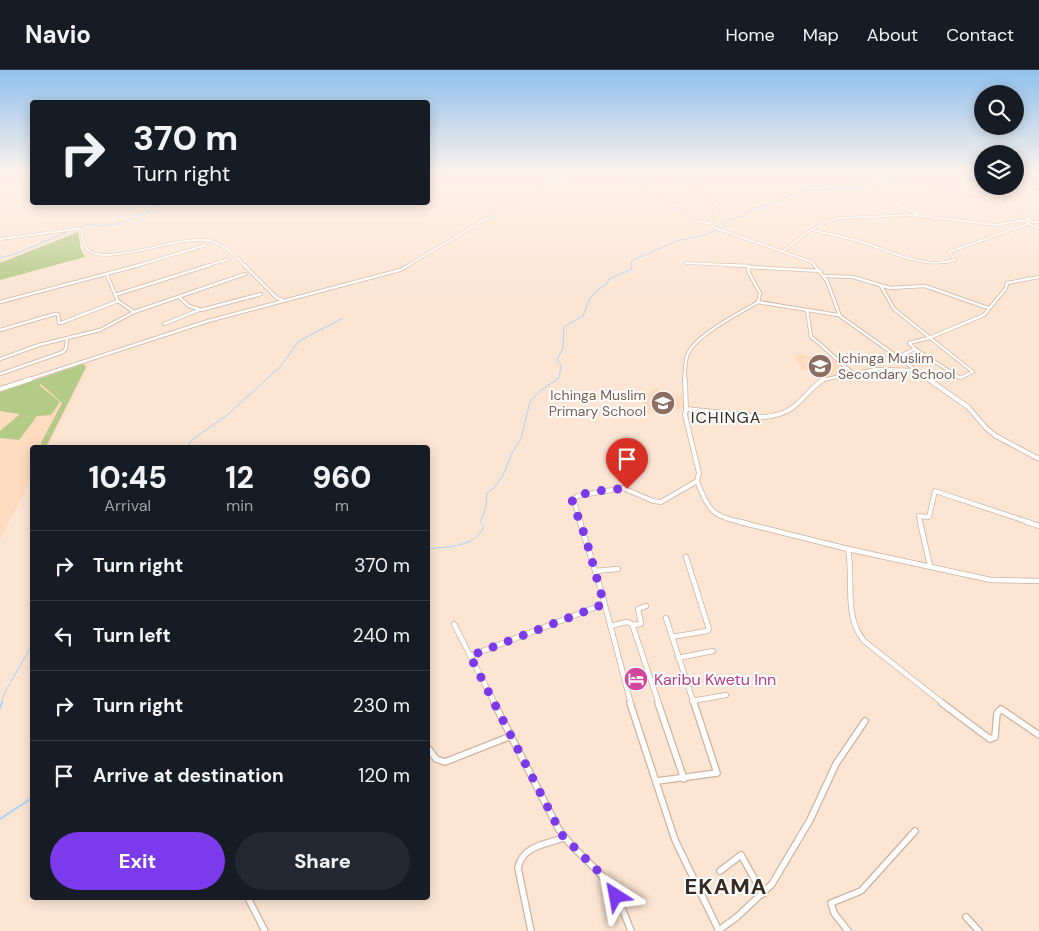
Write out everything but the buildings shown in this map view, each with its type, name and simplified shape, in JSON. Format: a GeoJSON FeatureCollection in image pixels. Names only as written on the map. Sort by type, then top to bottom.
{"type":"FeatureCollection","features":[{"type":"Feature","properties":{"kind":"street"},"geometry":{"type":"LineString","coordinates":[[0,389],[183,329],[282,300],[400,270],[491,215]]}},
{"type":"Feature","properties":{"kind":"street"},"geometry":{"type":"LineString","coordinates":[[688,215],[698,222],[709,223],[717,230],[810,261],[825,276],[838,315]]}},
{"type":"Feature","properties":{"kind":"street"},"geometry":{"type":"LineString","coordinates":[[709,223],[714,215]]}},
{"type":"Feature","properties":{"kind":"street"},"geometry":{"type":"LineString","coordinates":[[1021,215],[1032,221]]}},
{"type":"Feature","properties":{"kind":"street"},"geometry":{"type":"LineString","coordinates":[[783,251],[812,230],[840,218],[919,216],[995,225],[1018,221],[1039,222]]}},
{"type":"Feature","properties":{"kind":"street"},"geometry":{"type":"LineString","coordinates":[[1018,221],[1039,228]]}},
{"type":"Feature","properties":{"kind":"street"},"geometry":{"type":"LineString","coordinates":[[812,230],[859,241],[920,262],[945,263],[955,260],[949,252],[1028,224]]}},
{"type":"Feature","properties":{"kind":"street"},"geometry":{"type":"LineString","coordinates":[[0,239],[78,228],[82,231],[87,248],[92,253],[100,255],[128,253],[178,240],[213,242],[230,251],[277,298],[282,300]]}},
{"type":"Feature","properties":{"kind":"street"},"geometry":{"type":"LineString","coordinates":[[0,302],[107,275],[206,245]]}},
{"type":"Feature","properties":{"kind":"street"},"geometry":{"type":"LineString","coordinates":[[115,296],[229,258]]}},
{"type":"Feature","properties":{"kind":"street"},"geometry":{"type":"LineString","coordinates":[[686,263],[821,271]]}},
{"type":"Feature","properties":{"kind":"street"},"geometry":{"type":"LineString","coordinates":[[749,267],[760,293],[758,302]]}},
{"type":"Feature","properties":{"kind":"street"},"geometry":{"type":"LineString","coordinates":[[0,359],[66,338],[100,330],[134,312],[245,274]]}},
{"type":"Feature","properties":{"kind":"street"},"geometry":{"type":"LineString","coordinates":[[107,275],[118,301],[134,312]]}},
{"type":"Feature","properties":{"kind":"street"},"geometry":{"type":"LineString","coordinates":[[825,276],[857,278],[892,288],[925,286],[988,308]]}},
{"type":"Feature","properties":{"kind":"street"},"geometry":{"type":"LineString","coordinates":[[881,286],[894,309],[930,337],[973,372],[960,378],[908,343],[930,337],[982,316],[1006,288],[1007,283],[1039,277]]}},
{"type":"Feature","properties":{"kind":"street"},"geometry":{"type":"LineString","coordinates":[[164,324],[199,310],[261,294]]}},
{"type":"Feature","properties":{"kind":"street"},"geometry":{"type":"LineString","coordinates":[[179,297],[189,306],[199,310]]}},
{"type":"Feature","properties":{"kind":"street"},"geometry":{"type":"LineString","coordinates":[[0,330],[55,314],[58,314],[59,323],[61,323],[118,301]]}},
{"type":"Feature","properties":{"kind":"street"},"geometry":{"type":"LineString","coordinates":[[1039,459],[996,436],[968,408],[838,315],[758,302],[705,335],[691,348],[687,356],[684,384],[685,414],[699,473],[698,481],[707,506],[719,517],[848,549],[996,581],[1039,581]]}},
{"type":"Feature","properties":{"kind":"street"},"geometry":{"type":"LineString","coordinates":[[807,310],[811,338],[824,346],[844,367],[855,374]]}},
{"type":"Feature","properties":{"kind":"street"},"geometry":{"type":"LineString","coordinates":[[0,374],[63,352],[67,347],[66,338]]}},
{"type":"Feature","properties":{"kind":"street"},"geometry":{"type":"LineString","coordinates":[[897,356],[915,349]]}},
{"type":"Feature","properties":{"kind":"street"},"geometry":{"type":"LineString","coordinates":[[686,409],[764,417],[775,416],[791,410],[823,379],[876,369],[915,370]]}},
{"type":"Feature","properties":{"kind":"street"},"geometry":{"type":"LineString","coordinates":[[698,481],[661,502],[652,501],[632,490],[623,488],[574,498],[572,502],[586,539],[634,717],[658,781],[679,852],[719,931],[738,917],[763,894],[783,868],[810,820],[836,764],[865,721]]}},
{"type":"Feature","properties":{"kind":"street"},"geometry":{"type":"LineString","coordinates":[[930,566],[919,516],[929,517],[935,491],[1039,526]]}},
{"type":"Feature","properties":{"kind":"street"},"geometry":{"type":"LineString","coordinates":[[848,549],[851,570],[851,616],[855,629],[864,641],[983,736],[990,739],[995,737],[997,713],[1001,709],[1008,712],[1039,736]]}},
{"type":"Feature","properties":{"kind":"street"},"geometry":{"type":"LineString","coordinates":[[672,637],[707,631],[709,628],[686,557]]}},
{"type":"Feature","properties":{"kind":"street"},"geometry":{"type":"LineString","coordinates":[[595,571],[618,569]]}},
{"type":"Feature","properties":{"kind":"street"},"geometry":{"type":"LineString","coordinates":[[470,656],[604,604]]}},
{"type":"Feature","properties":{"kind":"street"},"geometry":{"type":"LineString","coordinates":[[610,626],[627,622],[632,625],[641,624],[638,608],[646,606]]}},
{"type":"Feature","properties":{"kind":"street"},"geometry":{"type":"LineString","coordinates":[[658,781],[684,779],[717,773],[666,618]]}},
{"type":"Feature","properties":{"kind":"street"},"geometry":{"type":"LineString","coordinates":[[454,624],[564,838],[610,885],[631,931]]}},
{"type":"Feature","properties":{"kind":"street"},"geometry":{"type":"LineString","coordinates":[[632,625],[684,779]]}},
{"type":"Feature","properties":{"kind":"street"},"geometry":{"type":"LineString","coordinates":[[678,658],[713,651]]}},
{"type":"Feature","properties":{"kind":"street"},"geometry":{"type":"LineString","coordinates":[[692,701],[726,695]]}},
{"type":"Feature","properties":{"kind":"street"},"geometry":{"type":"LineString","coordinates":[[430,750],[436,758],[445,762],[511,736]]}},
{"type":"Feature","properties":{"kind":"street"},"geometry":{"type":"LineString","coordinates":[[848,931],[834,913],[831,903],[860,891],[915,831]]}},
{"type":"Feature","properties":{"kind":"street"},"geometry":{"type":"LineString","coordinates":[[532,931],[518,868],[519,858],[526,852],[564,838]]}},
{"type":"Feature","properties":{"kind":"street"},"geometry":{"type":"LineString","coordinates":[[720,871],[741,855],[763,894]]}},
{"type":"Feature","properties":{"kind":"street"},"geometry":{"type":"LineString","coordinates":[[249,900],[265,931]]}},
{"type":"Feature","properties":{"kind":"street"},"geometry":{"type":"LineString","coordinates":[[966,917],[979,931]]}},
{"type":"Feature","properties":{"kind":"shaded area","name":"Ichinga Muslim Secondary School"},"geometry":{"type":"Polygon","coordinates":[[[795,354],[835,360],[851,373],[822,378],[815,370],[802,371],[795,354]]]}},
{"type":"Feature","properties":{"kind":"shaded area"},"geometry":{"type":"Polygon","coordinates":[[[86,363],[89,365],[49,445],[30,445],[30,481],[0,540],[0,392],[86,363]]]}},
{"type":"Feature","properties":{"kind":"shaded area","name":"Ichinga Muslim Primary School"},"geometry":{"type":"Polygon","coordinates":[[[653,388],[682,396],[683,408],[644,415],[641,412],[642,401],[653,388]]]}},
{"type":"Feature","properties":{"kind":"green space"},"geometry":{"type":"Polygon","coordinates":[[[78,232],[81,250],[85,257],[0,280],[0,263],[78,232]]]}},
{"type":"Feature","properties":{"kind":"green space"},"geometry":{"type":"Polygon","coordinates":[[[83,364],[86,367],[47,445],[41,445],[41,443],[62,403],[41,384],[39,385],[60,402],[51,415],[37,416],[19,440],[0,438],[0,431],[20,414],[0,411],[0,392],[83,364]]]}},
{"type":"Feature","properties":{"kind":"waterway"},"geometry":{"type":"LineString","coordinates":[[80,227],[111,225],[142,215]]}},
{"type":"Feature","properties":{"kind":"waterway"},"geometry":{"type":"LineString","coordinates":[[430,549],[460,545],[468,542],[480,533],[484,526],[480,522],[487,500],[487,493],[494,488],[503,475],[513,451],[521,439],[530,402],[540,391],[559,378],[561,365],[557,360],[563,348],[564,327],[583,316],[589,300],[597,290],[607,284],[609,279],[632,269],[631,262],[635,259],[680,240],[701,236],[723,228],[727,220],[744,215]]}},
{"type":"Feature","properties":{"kind":"waterway"},"geometry":{"type":"LineString","coordinates":[[0,258],[18,253],[72,230]]}},
{"type":"Feature","properties":{"kind":"waterway"},"geometry":{"type":"LineString","coordinates":[[188,445],[192,440],[226,416],[280,367],[299,341],[343,318]]}},
{"type":"Feature","properties":{"kind":"waterway"},"geometry":{"type":"LineString","coordinates":[[1,704],[5,692],[30,648]]}},
{"type":"Feature","properties":{"kind":"waterway"},"geometry":{"type":"LineString","coordinates":[[0,708],[2,703]]}},
{"type":"Feature","properties":{"kind":"waterway"},"geometry":{"type":"LineString","coordinates":[[0,819],[30,799]]}},
{"type":"Feature","properties":{"kind":"place","name":"Ichinga Muslim Secondary School"},"geometry":{"type":"Point","coordinates":[820,366]}},
{"type":"Feature","properties":{"kind":"place","name":"Ichinga Muslim Primary School"},"geometry":{"type":"Point","coordinates":[663,403]}},
{"type":"Feature","properties":{"kind":"place","name":"Karibu Kwetu Inn"},"geometry":{"type":"Point","coordinates":[636,679]}},
{"type":"Feature","properties":{"kind":"district","name":"ICHINGA"},"geometry":{"type":"Point","coordinates":[726,417]}},
{"type":"Feature","properties":{"kind":"district","name":"EKAMA"},"geometry":{"type":"Point","coordinates":[726,886]}},
{"type":"Feature","properties":{"kind":"route"},"geometry":{"type":"LineString","coordinates":[[616,896],[602,875],[562,835],[470,656],[604,604],[586,539],[572,500],[577,496],[612,489],[627,489]]}}]}
